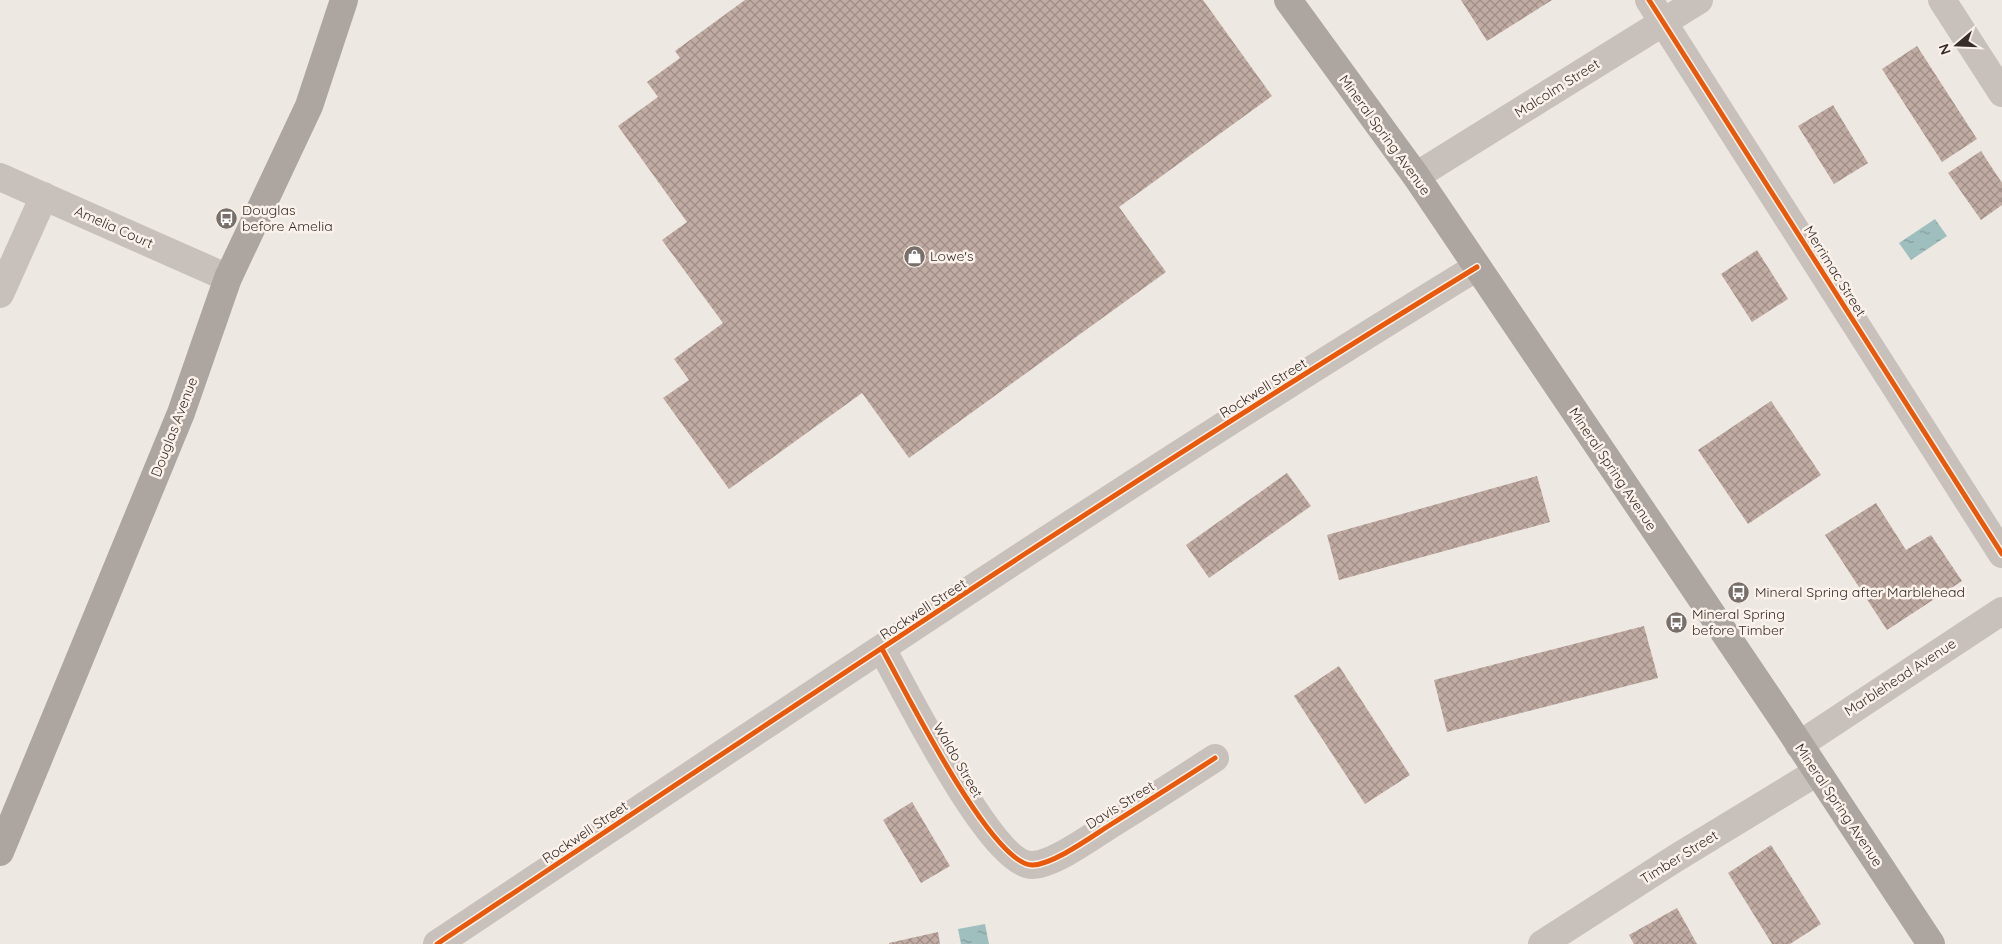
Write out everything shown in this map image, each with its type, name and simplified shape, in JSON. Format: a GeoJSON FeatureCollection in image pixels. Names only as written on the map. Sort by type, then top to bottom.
{"type":"FeatureCollection","features":[{"type":"Feature","properties":{"kind":"main road","name":"Douglas Avenue"},"geometry":{"type":"LineString","coordinates":[[0,852],[181,413],[228,278],[309,106],[344,0]]}},
{"type":"Feature","properties":{"kind":"main road","name":"Mineral Spring Avenue"},"geometry":{"type":"LineString","coordinates":[[1288,0],[1416,176],[1931,944]]}},
{"type":"Feature","properties":{"kind":"street","name":"Merrimac Street"},"geometry":{"type":"LineString","coordinates":[[1648,0],[2002,554]]}},
{"type":"Feature","properties":{"kind":"street","name":"Malcolm Street"},"geometry":{"type":"LineString","coordinates":[[1416,176],[1699,0]]}},
{"type":"Feature","properties":{"kind":"street"},"geometry":{"type":"LineString","coordinates":[[1942,0],[2002,94]]}},
{"type":"Feature","properties":{"kind":"street","name":"Amelia Court"},"geometry":{"type":"LineString","coordinates":[[0,177],[228,278]]}},
{"type":"Feature","properties":{"kind":"street"},"geometry":{"type":"LineString","coordinates":[[0,294],[44,196]]}},
{"type":"Feature","properties":{"kind":"street","name":"Rockwell Street"},"geometry":{"type":"LineString","coordinates":[[437,944],[882,649],[1261,402],[1477,267]]}},
{"type":"Feature","properties":{"kind":"street","name":"Marblehead Avenue"},"geometry":{"type":"LineString","coordinates":[[1799,745],[2002,611]]}},
{"type":"Feature","properties":{"kind":"street","name":"Waldo Street"},"geometry":{"type":"LineString","coordinates":[[882,649],[960,788],[981,820],[1011,856],[1024,863],[1033,865]]}},
{"type":"Feature","properties":{"kind":"street","name":"Davis Street"},"geometry":{"type":"LineString","coordinates":[[1033,865],[1065,853],[1215,758]]}},
{"type":"Feature","properties":{"kind":"street","name":"Timber Street"},"geometry":{"type":"LineString","coordinates":[[1542,944],[1676,858],[1817,772]]}},
{"type":"Feature","properties":{"kind":"water"},"geometry":{"type":"Polygon","coordinates":[[[1935,219],[1947,236],[1911,260],[1899,243],[1935,219]]]}},
{"type":"Feature","properties":{"kind":"water"},"geometry":{"type":"Polygon","coordinates":[[[985,924],[989,944],[961,944],[958,929],[985,924]]]}},
{"type":"Feature","properties":{"kind":"building","name":"Lowe's"},"geometry":{"type":"Polygon","coordinates":[[[745,0],[1203,0],[1272,96],[1119,207],[1166,272],[909,458],[862,393],[729,489],[663,398],[689,380],[674,359],[723,323],[662,240],[687,222],[618,126],[658,97],[647,82],[680,58],[675,51],[745,0]]]}},
{"type":"Feature","properties":{"kind":"building"},"geometry":{"type":"Polygon","coordinates":[[[1461,0],[1552,0],[1487,41],[1461,0]]]}},
{"type":"Feature","properties":{"kind":"building"},"geometry":{"type":"Polygon","coordinates":[[[1917,46],[1977,139],[1942,162],[1882,69],[1917,46]]]}},
{"type":"Feature","properties":{"kind":"building"},"geometry":{"type":"Polygon","coordinates":[[[1833,105],[1868,163],[1834,184],[1798,126],[1833,105]]]}},
{"type":"Feature","properties":{"kind":"building"},"geometry":{"type":"Polygon","coordinates":[[[1981,151],[2002,183],[2002,205],[1981,220],[1948,173],[1981,151]]]}},
{"type":"Feature","properties":{"kind":"building"},"geometry":{"type":"Polygon","coordinates":[[[1757,250],[1788,299],[1752,322],[1721,274],[1757,250]]]}},
{"type":"Feature","properties":{"kind":"building"},"geometry":{"type":"Polygon","coordinates":[[[1771,401],[1821,475],[1748,524],[1698,450],[1771,401]]]}},
{"type":"Feature","properties":{"kind":"building"},"geometry":{"type":"Polygon","coordinates":[[[1287,473],[1311,506],[1209,578],[1186,545],[1287,473]]]}},
{"type":"Feature","properties":{"kind":"building"},"geometry":{"type":"Polygon","coordinates":[[[1537,476],[1550,522],[1339,580],[1327,535],[1537,476]]]}},
{"type":"Feature","properties":{"kind":"building"},"geometry":{"type":"Polygon","coordinates":[[[1876,503],[1906,550],[1931,535],[1962,581],[1887,630],[1825,535],[1876,503]]]}},
{"type":"Feature","properties":{"kind":"building"},"geometry":{"type":"Polygon","coordinates":[[[1644,626],[1658,678],[1447,732],[1434,680],[1644,626]]]}},
{"type":"Feature","properties":{"kind":"building"},"geometry":{"type":"Polygon","coordinates":[[[1339,666],[1410,775],[1365,804],[1294,696],[1339,666]]]}},
{"type":"Feature","properties":{"kind":"building"},"geometry":{"type":"Polygon","coordinates":[[[912,802],[950,866],[921,883],[883,820],[912,802]]]}},
{"type":"Feature","properties":{"kind":"building"},"geometry":{"type":"Polygon","coordinates":[[[1771,845],[1821,924],[1790,944],[1772,944],[1728,873],[1771,845]]]}},
{"type":"Feature","properties":{"kind":"building"},"geometry":{"type":"Polygon","coordinates":[[[1677,908],[1697,944],[1634,944],[1629,935],[1677,908]]]}},
{"type":"Feature","properties":{"kind":"building"},"geometry":{"type":"Polygon","coordinates":[[[938,932],[940,944],[889,944],[889,943],[938,932]]]}},
{"type":"Feature","properties":{"kind":"cycle path"},"geometry":{"type":"LineString","coordinates":[[1649,0],[2002,554]]}},
{"type":"Feature","properties":{"kind":"cycle path"},"geometry":{"type":"LineString","coordinates":[[437,944],[824,686],[1084,516],[1477,267]]}},
{"type":"Feature","properties":{"kind":"cycle path"},"geometry":{"type":"LineString","coordinates":[[882,649],[928,734],[973,807],[995,837],[1016,858],[1033,865],[1051,860],[1072,849],[1215,758]]}},
{"type":"Feature","properties":{"kind":"place","name":"Douglas before Amelia"},"geometry":{"type":"Point","coordinates":[226,218]}},
{"type":"Feature","properties":{"kind":"place","name":"Lowe's"},"geometry":{"type":"Point","coordinates":[914,256]}},
{"type":"Feature","properties":{"kind":"place","name":"Mineral Spring after Marblehead"},"geometry":{"type":"Point","coordinates":[1739,592]}},
{"type":"Feature","properties":{"kind":"place","name":"Mineral Spring before Timber"},"geometry":{"type":"Point","coordinates":[1676,622]}}]}
